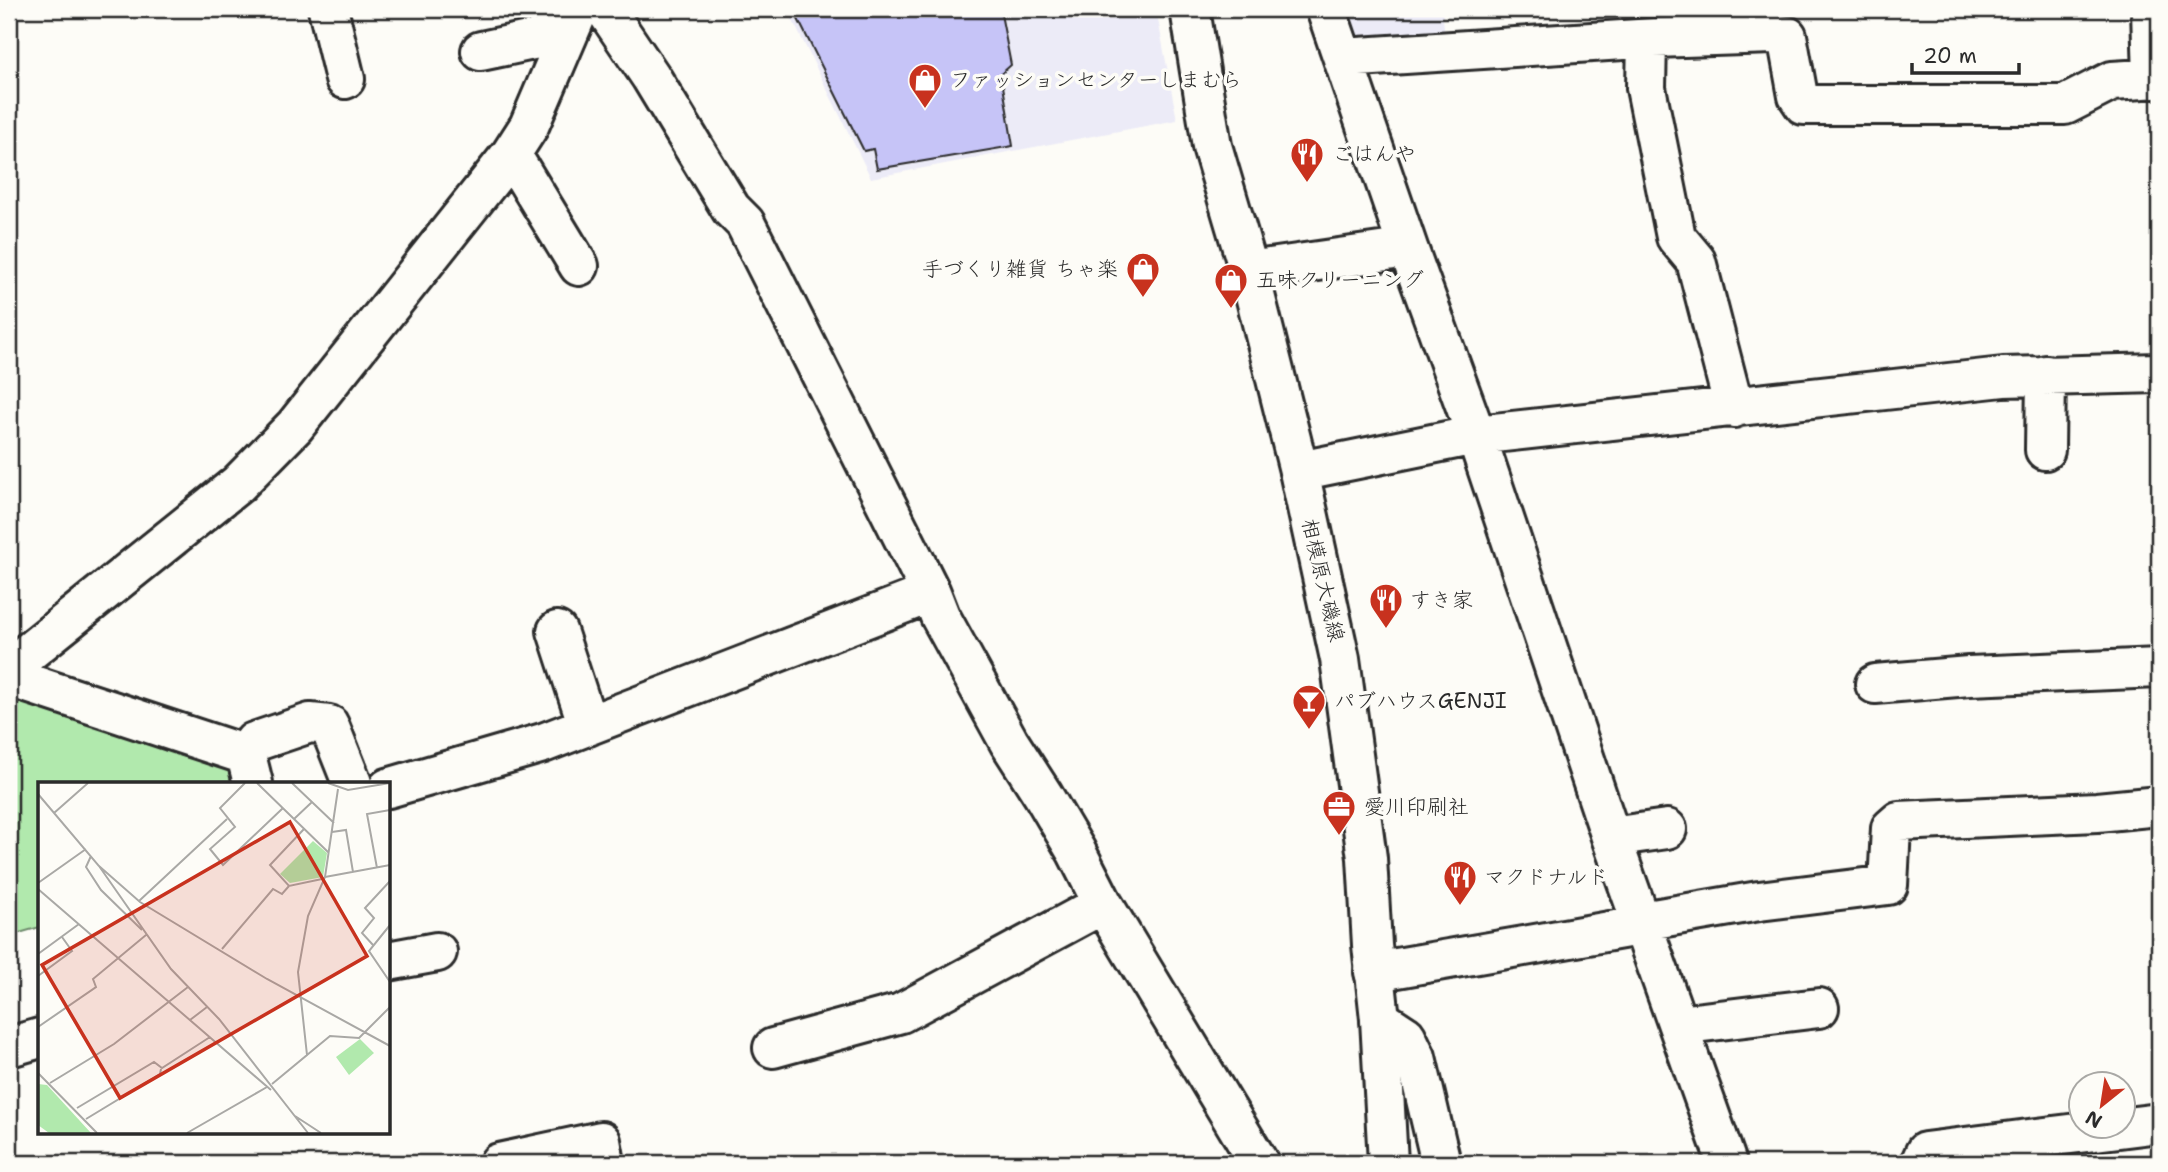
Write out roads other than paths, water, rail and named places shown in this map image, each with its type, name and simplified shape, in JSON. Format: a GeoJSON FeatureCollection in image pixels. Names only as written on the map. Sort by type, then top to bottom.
{"type":"FeatureCollection","features":[{"type":"Feature","properties":{"kind":"street"},"geometry":{"type":"LineString","coordinates":[[328,9],[349,57]]}},
{"type":"Feature","properties":{"kind":"street"},"geometry":{"type":"LineString","coordinates":[[605,9],[674,86],[732,209],[761,218],[907,526],[940,616],[1009,742],[1023,786],[1076,852],[1103,904],[1259,1163]]}},
{"type":"Feature","properties":{"kind":"street","name":"相模原大磯線"},"geometry":{"type":"LineString","coordinates":[[1190,9],[1212,146],[1249,271],[1299,471],[1340,659],[1367,858],[1388,1163]]}},
{"type":"Feature","properties":{"kind":"street"},"geometry":{"type":"LineString","coordinates":[[1326,9],[1476,435],[1526,535],[1611,837],[1727,1163]]}},
{"type":"Feature","properties":{"kind":"street"},"geometry":{"type":"LineString","coordinates":[[1343,58],[1647,39],[1795,22],[1797,96],[1804,105],[2066,105],[2112,81],[2156,79],[2151,9]]}},
{"type":"Feature","properties":{"kind":"street"},"geometry":{"type":"LineString","coordinates":[[481,51],[552,36],[571,24]]}},
{"type":"Feature","properties":{"kind":"street"},"geometry":{"type":"LineString","coordinates":[[352,782],[329,726],[310,723],[254,741],[250,769],[9,676],[29,652],[238,484],[295,426],[511,154],[529,126],[571,24]]}},
{"type":"Feature","properties":{"kind":"street"},"geometry":{"type":"LineString","coordinates":[[1647,39],[1646,88],[1676,237],[1696,261],[1734,408]]}},
{"type":"Feature","properties":{"kind":"street"},"geometry":{"type":"LineString","coordinates":[[511,154],[579,266]]}},
{"type":"Feature","properties":{"kind":"street"},"geometry":{"type":"LineString","coordinates":[[1249,271],[1408,248]]}},
{"type":"Feature","properties":{"kind":"street"},"geometry":{"type":"LineString","coordinates":[[1299,471],[1476,435],[2003,377],[2159,373]]}},
{"type":"Feature","properties":{"kind":"street"},"geometry":{"type":"LineString","coordinates":[[2045,450],[2046,375]]}},
{"type":"Feature","properties":{"kind":"street"},"geometry":{"type":"LineString","coordinates":[[390,787],[542,743],[931,593]]}},
{"type":"Feature","properties":{"kind":"street"},"geometry":{"type":"LineString","coordinates":[[557,631],[588,726]]}},
{"type":"Feature","properties":{"kind":"street"},"geometry":{"type":"LineString","coordinates":[[1875,684],[1969,676],[2159,668]]}},
{"type":"Feature","properties":{"kind":"street"},"geometry":{"type":"LineString","coordinates":[[1374,972],[1639,926],[1642,921],[1759,901],[1888,885],[1891,828],[1899,821],[2097,812],[2159,806]]}},
{"type":"Feature","properties":{"kind":"street"},"geometry":{"type":"LineString","coordinates":[[1611,837],[1667,829]]}},
{"type":"Feature","properties":{"kind":"street"},"geometry":{"type":"LineString","coordinates":[[772,1048],[901,1013],[1103,904]]}},
{"type":"Feature","properties":{"kind":"street"},"geometry":{"type":"LineString","coordinates":[[390,961],[437,952]]}},
{"type":"Feature","properties":{"kind":"street"},"geometry":{"type":"LineString","coordinates":[[1678,1026],[1819,1008]]}},
{"type":"Feature","properties":{"kind":"street"},"geometry":{"type":"LineString","coordinates":[[1380,1019],[1406,1036],[1416,1057],[1441,1163]]}},
{"type":"Feature","properties":{"kind":"street"},"geometry":{"type":"LineString","coordinates":[[9,1047],[38,1039]]}},
{"type":"Feature","properties":{"kind":"street"},"geometry":{"type":"LineString","coordinates":[[1920,1163],[1925,1152],[2159,1123]]}},
{"type":"Feature","properties":{"kind":"street"},"geometry":{"type":"LineString","coordinates":[[499,1163],[601,1141],[605,1163]]}},
{"type":"Feature","properties":{"kind":"place","name":"ファッションセンターしまむら"},"geometry":{"type":"Point","coordinates":[925,110]}},
{"type":"Feature","properties":{"kind":"place","name":"ごはんや"},"geometry":{"type":"Point","coordinates":[1307,184]}},
{"type":"Feature","properties":{"kind":"place","name":"手づくり雑貨 ちゃ楽"},"geometry":{"type":"Point","coordinates":[1143,299]}},
{"type":"Feature","properties":{"kind":"place","name":"五味クリーニング"},"geometry":{"type":"Point","coordinates":[1231,310]}},
{"type":"Feature","properties":{"kind":"place","name":"すき家"},"geometry":{"type":"Point","coordinates":[1386,630]}},
{"type":"Feature","properties":{"kind":"place","name":"パブハウスGENJI"},"geometry":{"type":"Point","coordinates":[1309,731]}},
{"type":"Feature","properties":{"kind":"place","name":"愛川印刷社"},"geometry":{"type":"Point","coordinates":[1339,837]}},
{"type":"Feature","properties":{"kind":"place","name":"マクドナルド"},"geometry":{"type":"Point","coordinates":[1460,907]}}]}
